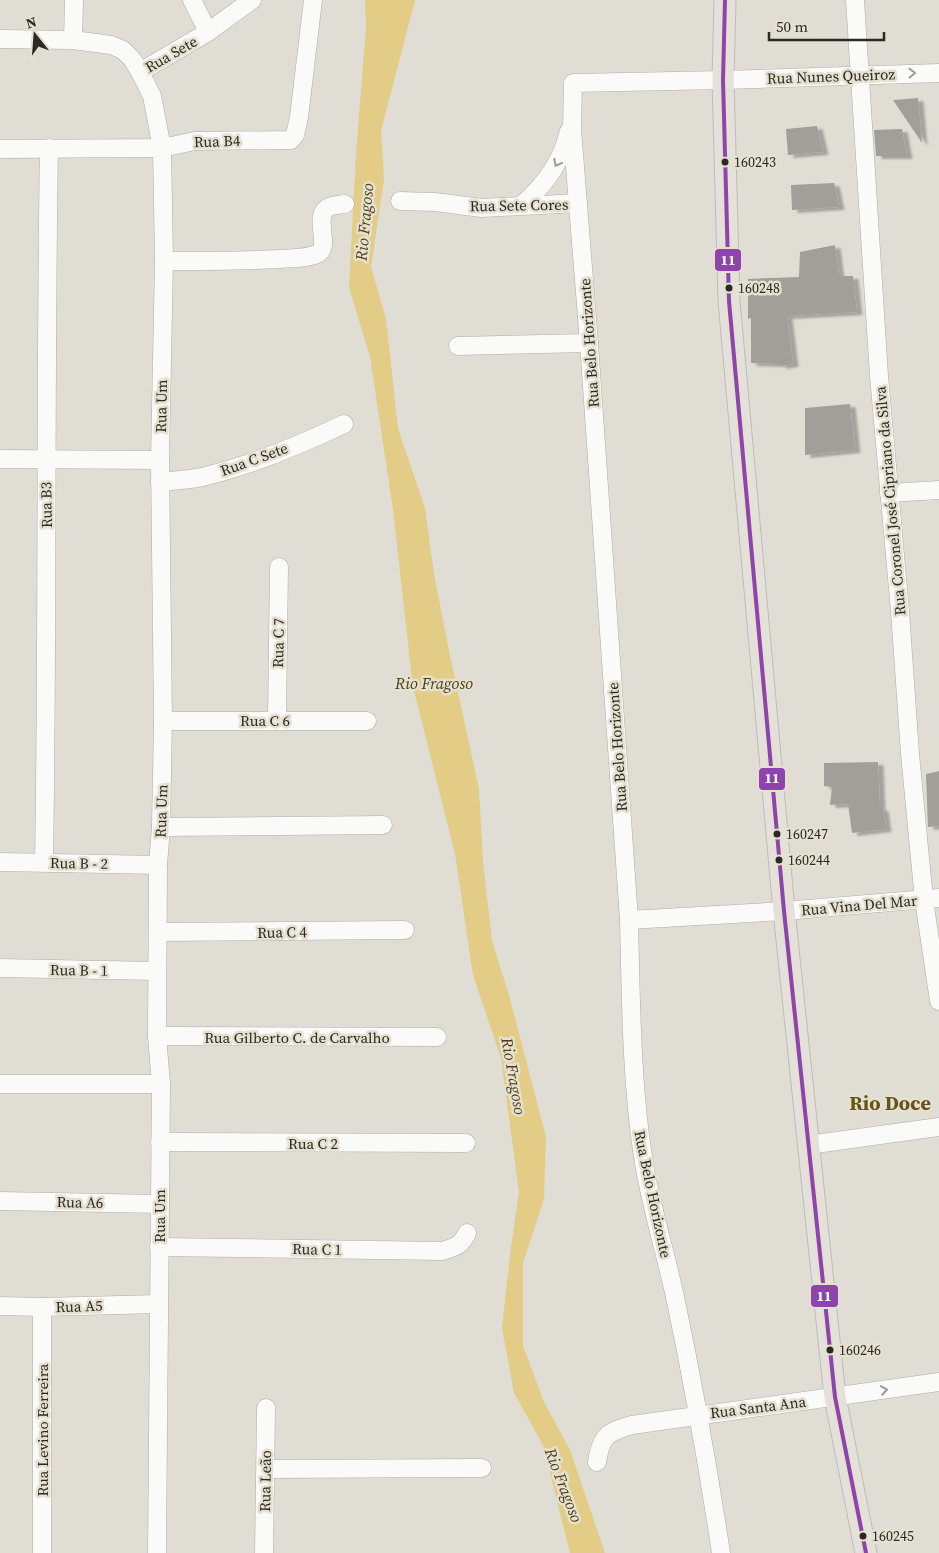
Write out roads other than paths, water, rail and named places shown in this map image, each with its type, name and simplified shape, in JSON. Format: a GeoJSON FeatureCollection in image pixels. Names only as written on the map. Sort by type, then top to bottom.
{"type":"FeatureCollection","features":[{"type":"Feature","properties":{"kind":"main road"},"geometry":{"type":"LineString","coordinates":[[725,0],[723,80],[729,301],[784,911],[835,1398],[866,1553]]}},
{"type":"Feature","properties":{"kind":"street"},"geometry":{"type":"LineString","coordinates":[[73,40],[74,0]]}},
{"type":"Feature","properties":{"kind":"street"},"geometry":{"type":"LineString","coordinates":[[192,0],[208,32]]}},
{"type":"Feature","properties":{"kind":"street","name":"Rua Sete"},"geometry":{"type":"LineString","coordinates":[[0,39],[73,40],[111,45],[123,50],[132,59],[140,72],[208,32],[252,0]]}},
{"type":"Feature","properties":{"kind":"street","name":"Rua B4"},"geometry":{"type":"LineString","coordinates":[[0,149],[162,148],[195,141],[291,140],[299,117],[313,0]]}},
{"type":"Feature","properties":{"kind":"street","name":"Rua Coronel José Cipriano da Silva"},"geometry":{"type":"LineString","coordinates":[[855,0],[879,376],[900,611],[910,754],[931,899],[939,1001]]}},
{"type":"Feature","properties":{"kind":"street","name":"Rua Um"},"geometry":{"type":"LineString","coordinates":[[140,72],[152,96],[162,148],[164,261],[160,460],[163,720],[161,826],[158,864],[157,1036],[161,1084],[157,1553]]}},
{"type":"Feature","properties":{"kind":"street","name":"Rua Nunes Queiroz"},"geometry":{"type":"LineString","coordinates":[[723,80],[860,74],[939,73]]}},
{"type":"Feature","properties":{"kind":"street","name":"Rua Belo Horizonte"},"geometry":{"type":"LineString","coordinates":[[721,1553],[699,1415],[666,1258],[653,1208],[643,1158],[636,1101],[630,992],[629,920],[572,117],[573,83],[723,80]]}},
{"type":"Feature","properties":{"kind":"street"},"geometry":{"type":"LineString","coordinates":[[522,205],[541,188],[556,167],[563,151],[572,117]]}},
{"type":"Feature","properties":{"kind":"street","name":"Rua B3"},"geometry":{"type":"LineString","coordinates":[[44,862],[49,148]]}},
{"type":"Feature","properties":{"kind":"street","name":"Rua Sete Cores"},"geometry":{"type":"LineString","coordinates":[[400,201],[435,202],[482,208],[578,203]]}},
{"type":"Feature","properties":{"kind":"street"},"geometry":{"type":"LineString","coordinates":[[164,261],[247,260],[308,256],[318,253],[322,248],[322,219],[324,210],[345,204]]}},
{"type":"Feature","properties":{"kind":"street"},"geometry":{"type":"LineString","coordinates":[[458,346],[589,343]]}},
{"type":"Feature","properties":{"kind":"street","name":"Rua C Sete"},"geometry":{"type":"LineString","coordinates":[[160,482],[204,477],[231,469],[318,436],[344,424]]}},
{"type":"Feature","properties":{"kind":"street"},"geometry":{"type":"LineString","coordinates":[[0,459],[160,460]]}},
{"type":"Feature","properties":{"kind":"street"},"geometry":{"type":"LineString","coordinates":[[889,493],[939,490]]}},
{"type":"Feature","properties":{"kind":"street","name":"Rua C 7"},"geometry":{"type":"LineString","coordinates":[[277,720],[279,567]]}},
{"type":"Feature","properties":{"kind":"street","name":"Rua C 6"},"geometry":{"type":"LineString","coordinates":[[163,720],[367,721]]}},
{"type":"Feature","properties":{"kind":"street"},"geometry":{"type":"LineString","coordinates":[[161,826],[383,825]]}},
{"type":"Feature","properties":{"kind":"street","name":"Rua B - 2"},"geometry":{"type":"LineString","coordinates":[[0,862],[158,864]]}},
{"type":"Feature","properties":{"kind":"street","name":"Rua Vina Del Mar"},"geometry":{"type":"LineString","coordinates":[[629,920],[784,911],[931,899]]}},
{"type":"Feature","properties":{"kind":"street","name":"Rua C 4"},"geometry":{"type":"LineString","coordinates":[[159,932],[406,930]]}},
{"type":"Feature","properties":{"kind":"street","name":"Rua B - 1"},"geometry":{"type":"LineString","coordinates":[[0,968],[158,971]]}},
{"type":"Feature","properties":{"kind":"street","name":"Rua Gilberto C. de Carvalho"},"geometry":{"type":"LineString","coordinates":[[157,1036],[437,1037]]}},
{"type":"Feature","properties":{"kind":"street"},"geometry":{"type":"LineString","coordinates":[[0,1084],[161,1084]]}},
{"type":"Feature","properties":{"kind":"street"},"geometry":{"type":"LineString","coordinates":[[808,1145],[939,1128]]}},
{"type":"Feature","properties":{"kind":"street","name":"Rua C 2"},"geometry":{"type":"LineString","coordinates":[[160,1142],[466,1143]]}},
{"type":"Feature","properties":{"kind":"street","name":"Rua A6"},"geometry":{"type":"LineString","coordinates":[[0,1201],[160,1204]]}},
{"type":"Feature","properties":{"kind":"street","name":"Rua C 1"},"geometry":{"type":"LineString","coordinates":[[159,1247],[442,1251],[456,1247],[463,1242],[467,1233]]}},
{"type":"Feature","properties":{"kind":"street","name":"Rua A5"},"geometry":{"type":"LineString","coordinates":[[0,1306],[42,1307],[159,1304]]}},
{"type":"Feature","properties":{"kind":"street","name":"Rua Levino Ferreira"},"geometry":{"type":"LineString","coordinates":[[42,1307],[42,1553]]}},
{"type":"Feature","properties":{"kind":"street","name":"Rua Santa Ana"},"geometry":{"type":"LineString","coordinates":[[597,1462],[599,1447],[606,1436],[618,1429],[699,1415],[835,1398],[939,1382]]}},
{"type":"Feature","properties":{"kind":"street","name":"Rua Leão"},"geometry":{"type":"LineString","coordinates":[[264,1553],[266,1408]]}},
{"type":"Feature","properties":{"kind":"street"},"geometry":{"type":"LineString","coordinates":[[266,1469],[482,1468]]}},
{"type":"Feature","properties":{"kind":"water","name":"Rio Fragoso"},"geometry":{"type":"Polygon","coordinates":[[[365,0],[415,0],[381,131],[384,179],[371,267],[386,319],[398,429],[425,508],[434,574],[479,789],[483,861],[492,941],[509,995],[546,1137],[544,1199],[523,1263],[523,1346],[544,1402],[570,1450],[605,1553],[570,1553],[543,1445],[514,1393],[502,1328],[519,1192],[501,1058],[473,975],[455,854],[413,687],[393,510],[370,357],[349,287],[356,153],[366,28],[365,0]]]}},
{"type":"Feature","properties":{"kind":"place","name":"160243"},"geometry":{"type":"Point","coordinates":[725,162]}},
{"type":"Feature","properties":{"kind":"place","name":"160248"},"geometry":{"type":"Point","coordinates":[729,288]}},
{"type":"Feature","properties":{"kind":"place","name":"160247"},"geometry":{"type":"Point","coordinates":[777,834]}},
{"type":"Feature","properties":{"kind":"place","name":"160244"},"geometry":{"type":"Point","coordinates":[779,860]}},
{"type":"Feature","properties":{"kind":"place","name":"160246"},"geometry":{"type":"Point","coordinates":[830,1350]}},
{"type":"Feature","properties":{"kind":"place","name":"160245"},"geometry":{"type":"Point","coordinates":[863,1536]}},
{"type":"Feature","properties":{"kind":"district","name":"Rio Doce"},"geometry":{"type":"Point","coordinates":[890,1103]}}]}
